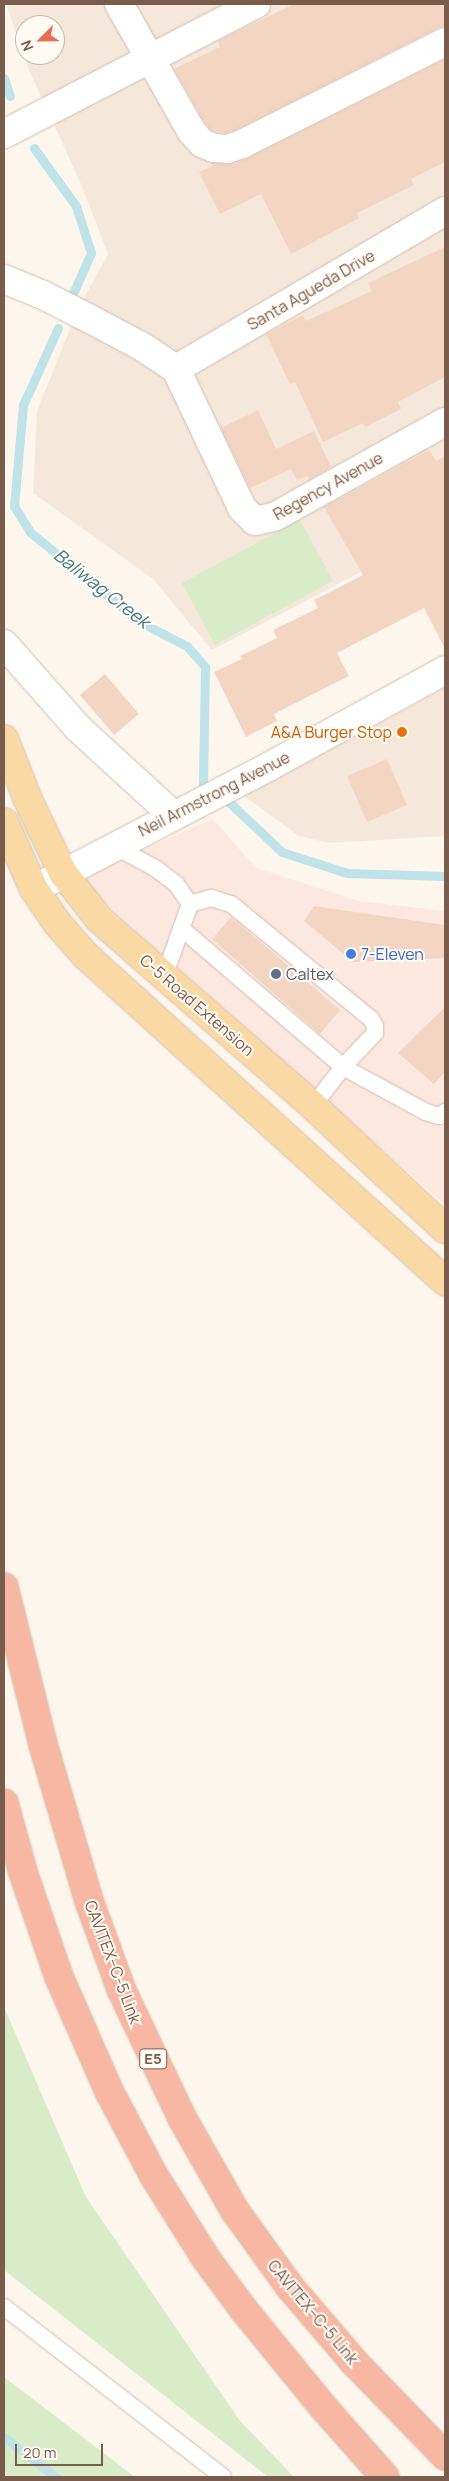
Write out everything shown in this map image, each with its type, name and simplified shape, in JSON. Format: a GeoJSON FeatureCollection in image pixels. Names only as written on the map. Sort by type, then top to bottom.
{"type":"FeatureCollection","features":[{"type":"Feature","properties":{"kind":"highway","name":"CAVITEX–C-5 Link"},"geometry":{"type":"LineString","coordinates":[[4,1587],[42,1741],[86,1893],[122,1991],[182,2118],[235,2211],[290,2287],[354,2362],[445,2456]]}},
{"type":"Feature","properties":{"kind":"highway"},"geometry":{"type":"LineString","coordinates":[[4,1803],[26,1881],[59,1977],[110,2093],[154,2176],[207,2260],[244,2310],[324,2408],[385,2477]]}},
{"type":"Feature","properties":{"kind":"main road","name":"C-5 Road Extension"},"geometry":{"type":"LineString","coordinates":[[4,739],[28,800],[63,873],[99,919],[312,1106],[445,1229]]}},
{"type":"Feature","properties":{"kind":"main road"},"geometry":{"type":"LineString","coordinates":[[4,822],[34,889],[57,923],[85,955],[445,1281]]}},
{"type":"Feature","properties":{"kind":"street"},"geometry":{"type":"LineString","coordinates":[[119,4],[192,132],[202,143],[214,148],[227,149],[242,144],[445,42]]}},
{"type":"Feature","properties":{"kind":"street"},"geometry":{"type":"LineString","coordinates":[[4,134],[256,4]]}},
{"type":"Feature","properties":{"kind":"street","name":"Santa Agueda Drive"},"geometry":{"type":"LineString","coordinates":[[176,369],[445,211]]}},
{"type":"Feature","properties":{"kind":"street"},"geometry":{"type":"LineString","coordinates":[[4,279],[92,320],[141,346],[176,369]]}},
{"type":"Feature","properties":{"kind":"street","name":"Regency Avenue"},"geometry":{"type":"LineString","coordinates":[[176,369],[242,508],[255,521],[274,517],[445,422]]}},
{"type":"Feature","properties":{"kind":"street"},"geometry":{"type":"LineString","coordinates":[[4,644],[78,728],[173,815]]}},
{"type":"Feature","properties":{"kind":"street","name":"Neil Armstrong Avenue"},"geometry":{"type":"LineString","coordinates":[[34,889],[245,779],[445,670]]}},
{"type":"Feature","properties":{"kind":"lane"},"geometry":{"type":"LineString","coordinates":[[114,846],[155,868],[176,884],[190,904]]}},
{"type":"Feature","properties":{"kind":"lane"},"geometry":{"type":"LineString","coordinates":[[190,904],[210,898],[232,904],[371,1019],[375,1026],[375,1033],[312,1106]]}},
{"type":"Feature","properties":{"kind":"lane"},"geometry":{"type":"LineString","coordinates":[[164,977],[190,904]]}},
{"type":"Feature","properties":{"kind":"lane"},"geometry":{"type":"LineString","coordinates":[[181,928],[343,1068],[426,1112],[439,1116],[445,1112]]}},
{"type":"Feature","properties":{"kind":"lane"},"geometry":{"type":"LineString","coordinates":[[4,2307],[223,2477]]}},
{"type":"Feature","properties":{"kind":"shaded area"},"geometry":{"type":"Polygon","coordinates":[[[6,4],[445,4],[445,528],[212,650],[153,579],[33,493],[37,411],[78,309],[108,254],[80,182],[27,65],[65,65],[65,15],[15,15],[15,30],[6,4]]]}},
{"type":"Feature","properties":{"kind":"shaded area"},"geometry":{"type":"Polygon","coordinates":[[[445,688],[445,836],[329,843],[299,836],[244,796],[445,688]]]}},
{"type":"Feature","properties":{"kind":"shaded area"},"geometry":{"type":"Polygon","coordinates":[[[213,819],[256,868],[359,901],[445,911],[445,1205],[77,878],[213,819]]]}},
{"type":"Feature","properties":{"kind":"green space"},"geometry":{"type":"Polygon","coordinates":[[[300,520],[333,581],[215,645],[182,583],[300,520]]]}},
{"type":"Feature","properties":{"kind":"green space"},"geometry":{"type":"Polygon","coordinates":[[[4,2007],[86,2197],[240,2421],[294,2477],[268,2477],[4,2270],[4,2007]]]}},
{"type":"Feature","properties":{"kind":"green space"},"geometry":{"type":"Polygon","coordinates":[[[4,2377],[135,2477],[4,2477],[4,2377]]]}},
{"type":"Feature","properties":{"kind":"building"},"geometry":{"type":"Polygon","coordinates":[[[294,4],[445,4],[445,26],[236,130],[225,133],[211,130],[174,69],[220,47],[218,41],[294,4]]]}},
{"type":"Feature","properties":{"kind":"building"},"geometry":{"type":"Polygon","coordinates":[[[445,59],[445,162],[411,179],[414,185],[357,213],[359,218],[291,254],[261,194],[220,214],[199,172],[213,166],[211,163],[232,164],[249,158],[445,59]]]}},
{"type":"Feature","properties":{"kind":"building"},"geometry":{"type":"Polygon","coordinates":[[[445,247],[445,377],[398,402],[401,409],[365,427],[363,423],[323,442],[295,382],[290,384],[266,334],[303,315],[306,321],[372,291],[368,283],[445,247]]]}},
{"type":"Feature","properties":{"kind":"building"},"geometry":{"type":"Polygon","coordinates":[[[258,410],[276,449],[314,431],[331,467],[309,480],[307,476],[297,480],[291,469],[250,488],[221,428],[258,410]]]}},
{"type":"Feature","properties":{"kind":"building"},"geometry":{"type":"Polygon","coordinates":[[[429,450],[436,461],[445,456],[445,649],[424,608],[337,653],[349,676],[274,714],[277,721],[246,737],[214,672],[242,659],[240,656],[277,638],[273,630],[318,608],[314,600],[363,575],[324,507],[429,450]]]}},
{"type":"Feature","properties":{"kind":"building"},"geometry":{"type":"Polygon","coordinates":[[[105,674],[139,714],[114,735],[80,695],[105,674]]]}},
{"type":"Feature","properties":{"kind":"building"},"geometry":{"type":"Polygon","coordinates":[[[387,759],[407,805],[367,822],[347,776],[387,759]]]}},
{"type":"Feature","properties":{"kind":"building"},"geometry":{"type":"Polygon","coordinates":[[[314,906],[445,925],[445,958],[353,962],[304,921],[314,906]]]}},
{"type":"Feature","properties":{"kind":"building","name":"Caltex"},"geometry":{"type":"Polygon","coordinates":[[[231,917],[340,1010],[320,1034],[212,939],[231,917]]]}},
{"type":"Feature","properties":{"kind":"building"},"geometry":{"type":"Polygon","coordinates":[[[445,1007],[445,1072],[434,1084],[398,1053],[445,1007]]]}},
{"type":"Feature","properties":{"kind":"waterway","name":"Baliwag Creek"},"geometry":{"type":"LineString","coordinates":[[4,78],[10,96]]}},
{"type":"Feature","properties":{"kind":"waterway","name":"Baliwag Creek"},"geometry":{"type":"LineString","coordinates":[[34,148],[76,206],[91,253],[70,300]]}},
{"type":"Feature","properties":{"kind":"waterway","name":"Baliwag Creek"},"geometry":{"type":"LineString","coordinates":[[58,328],[23,405],[14,506],[30,532],[140,622],[187,646],[205,667],[203,783],[233,806],[282,852],[347,873],[445,876]]}},
{"type":"Feature","properties":{"kind":"waterway"},"geometry":{"type":"LineString","coordinates":[[4,2437],[56,2477]]}},
{"type":"Feature","properties":{"kind":"place","name":"A&A Burger Stop"},"geometry":{"type":"Point","coordinates":[402,732]}},
{"type":"Feature","properties":{"kind":"place","name":"7-Eleven"},"geometry":{"type":"Point","coordinates":[351,954]}},
{"type":"Feature","properties":{"kind":"place","name":"Caltex"},"geometry":{"type":"Point","coordinates":[276,974]}}]}
